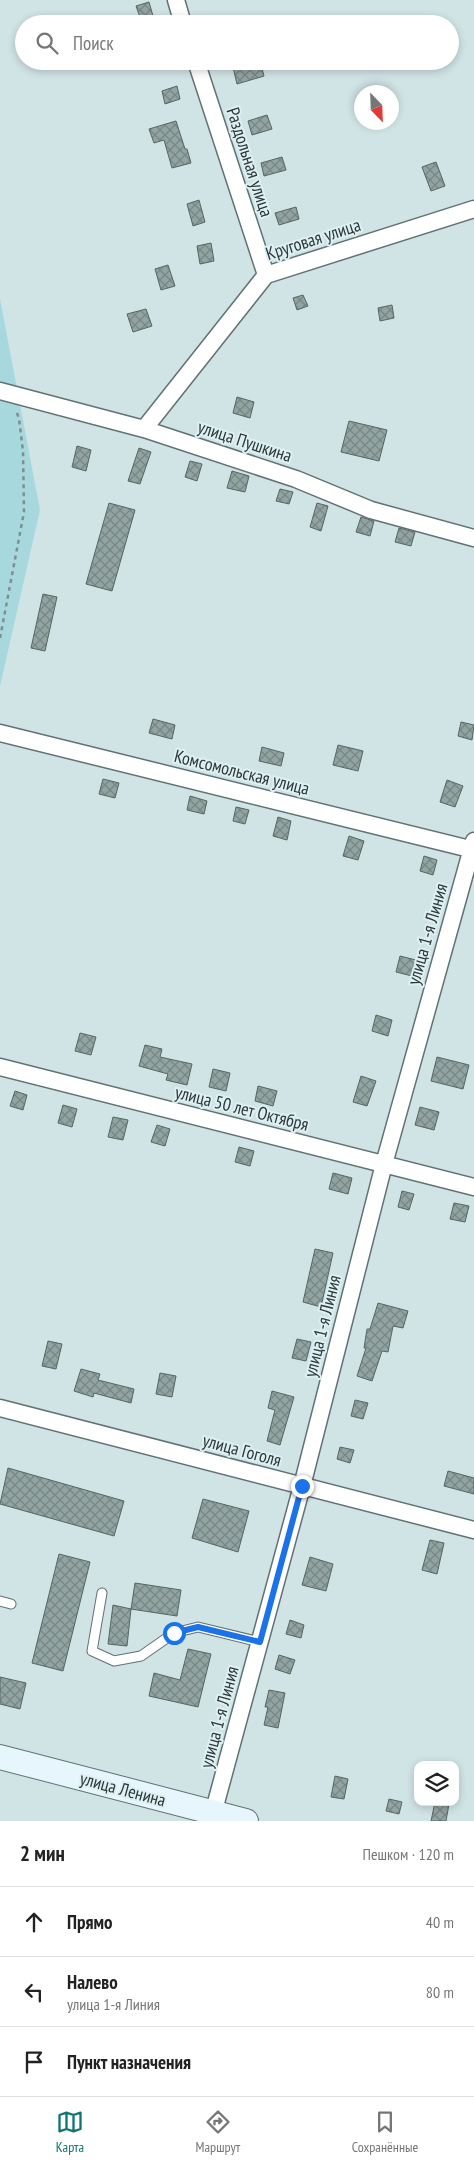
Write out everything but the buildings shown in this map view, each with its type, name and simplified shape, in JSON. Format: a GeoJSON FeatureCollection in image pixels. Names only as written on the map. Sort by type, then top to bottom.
{"type":"FeatureCollection","features":[{"type":"Feature","properties":{"kind":"main road","name":"улица Ленина"},"geometry":{"type":"LineString","coordinates":[[0,1757],[212,1817],[246,1821]]}},
{"type":"Feature","properties":{"kind":"street"},"geometry":{"type":"LineString","coordinates":[[176,0],[181,15]]}},
{"type":"Feature","properties":{"kind":"street","name":"Раздольная улица"},"geometry":{"type":"LineString","coordinates":[[199,70],[266,275]]}},
{"type":"Feature","properties":{"kind":"street","name":"Круговая улица"},"geometry":{"type":"LineString","coordinates":[[144,429],[266,275],[474,209]]}},
{"type":"Feature","properties":{"kind":"street","name":"улица Пушкина"},"geometry":{"type":"LineString","coordinates":[[4,392],[144,429],[296,479],[371,510],[474,538]]}},
{"type":"Feature","properties":{"kind":"street","name":"Комсомольская улица"},"geometry":{"type":"LineString","coordinates":[[0,733],[473,847]]}},
{"type":"Feature","properties":{"kind":"street","name":"улица 1-я Линия"},"geometry":{"type":"LineString","coordinates":[[212,1817],[302,1486],[384,1164],[473,847]]}},
{"type":"Feature","properties":{"kind":"street","name":"улица 50 лет Октября"},"geometry":{"type":"LineString","coordinates":[[0,1067],[474,1187]]}},
{"type":"Feature","properties":{"kind":"street","name":"улица Гоголя"},"geometry":{"type":"LineString","coordinates":[[0,1408],[474,1530]]}},
{"type":"Feature","properties":{"kind":"lane"},"geometry":{"type":"LineString","coordinates":[[102,1593],[92,1651],[114,1660],[142,1656],[174,1633],[198,1627],[260,1642]]}},
{"type":"Feature","properties":{"kind":"lane"},"geometry":{"type":"LineString","coordinates":[[0,1602],[11,1604]]}},
{"type":"Feature","properties":{"kind":"path"},"geometry":{"type":"LineString","coordinates":[[0,638],[24,512],[19,418],[4,392]]}},
{"type":"Feature","properties":{"kind":"shaded area"},"geometry":{"type":"Polygon","coordinates":[[[0,299],[40,510],[0,686],[0,299]]]}},
{"type":"Feature","properties":{"kind":"route"},"geometry":{"type":"LineString","coordinates":[[174,1633],[198,1627],[260,1642],[302,1486]]}}]}
